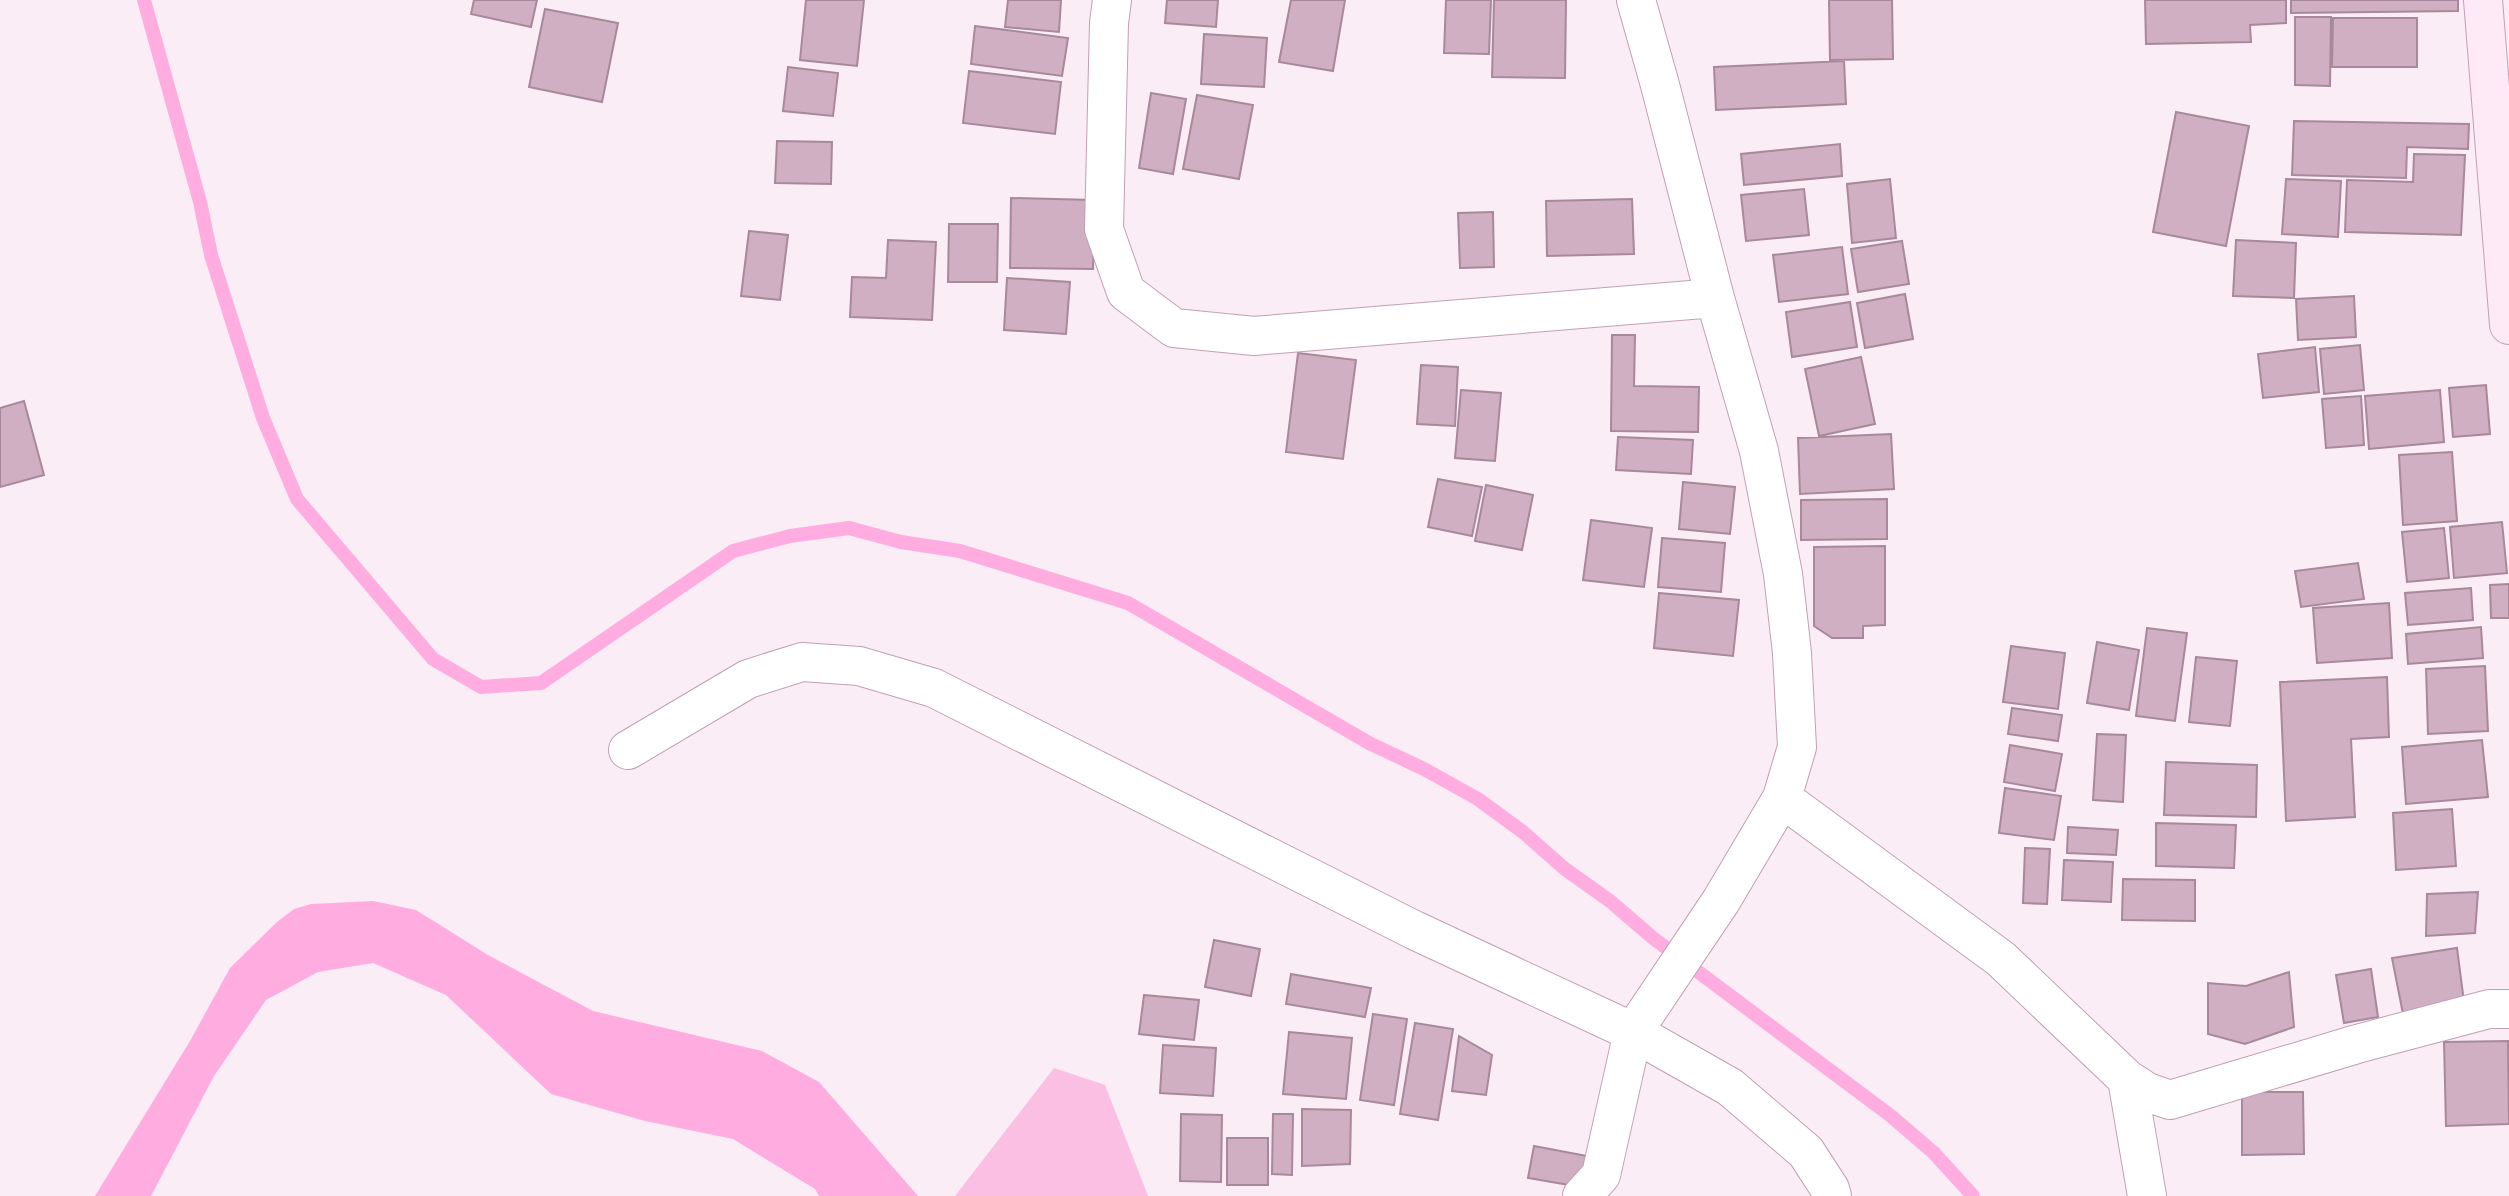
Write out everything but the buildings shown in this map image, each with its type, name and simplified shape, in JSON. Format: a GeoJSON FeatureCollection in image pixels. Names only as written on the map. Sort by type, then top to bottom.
{"type":"FeatureCollection","features":[{"type":"Feature","properties":{"kind":"main road"},"geometry":{"type":"LineString","coordinates":[[2483,0],[2509,325]]}},
{"type":"Feature","properties":{"kind":"street"},"geometry":{"type":"LineString","coordinates":[[1112,0],[1104,229],[1126,292],[1174,328],[1254,336],[1714,298]]}},
{"type":"Feature","properties":{"kind":"street"},"geometry":{"type":"LineString","coordinates":[[1582,1196],[1601,1175],[1633,1032],[1721,901],[1782,798],[1797,747],[1792,653],[1783,574],[1759,451],[1714,298],[1636,0]]}},
{"type":"Feature","properties":{"kind":"street"},"geometry":{"type":"LineString","coordinates":[[628,750],[748,679],[802,662],[859,666],[934,688],[1414,930],[1633,1032],[1730,1087],[1806,1152],[1832,1196]]}},
{"type":"Feature","properties":{"kind":"street"},"geometry":{"type":"LineString","coordinates":[[1782,798],[2001,959],[2127,1079],[2147,1092],[2170,1100],[2357,1044],[2489,1009],[2509,1009]]}},
{"type":"Feature","properties":{"kind":"street"},"geometry":{"type":"LineString","coordinates":[[2127,1079],[2147,1196]]}},
{"type":"Feature","properties":{"kind":"shaded area"},"geometry":{"type":"Polygon","coordinates":[[[373,901],[416,910],[488,955],[593,1011],[762,1051],[819,1082],[918,1196],[819,1196],[815,1189],[733,1139],[645,1121],[551,1094],[446,995],[373,963],[318,972],[266,1000],[214,1076],[151,1196],[95,1196],[190,1041],[230,968],[294,909],[311,904],[373,901]]]}},
{"type":"Feature","properties":{"kind":"shaded area"},"geometry":{"type":"Polygon","coordinates":[[[1054,1068],[1105,1085],[1148,1196],[955,1196],[1054,1068]]]}},
{"type":"Feature","properties":{"kind":"waterway"},"geometry":{"type":"LineString","coordinates":[[144,0],[200,202],[211,255],[263,418],[297,499],[433,659],[481,687],[541,683],[733,551],[790,536],[849,528],[901,542],[960,551],[1128,603],[1369,743],[1478,799],[1523,832],[1565,869],[1610,901],[1653,938],[1891,1116],[1934,1153],[1973,1196]]}}]}
